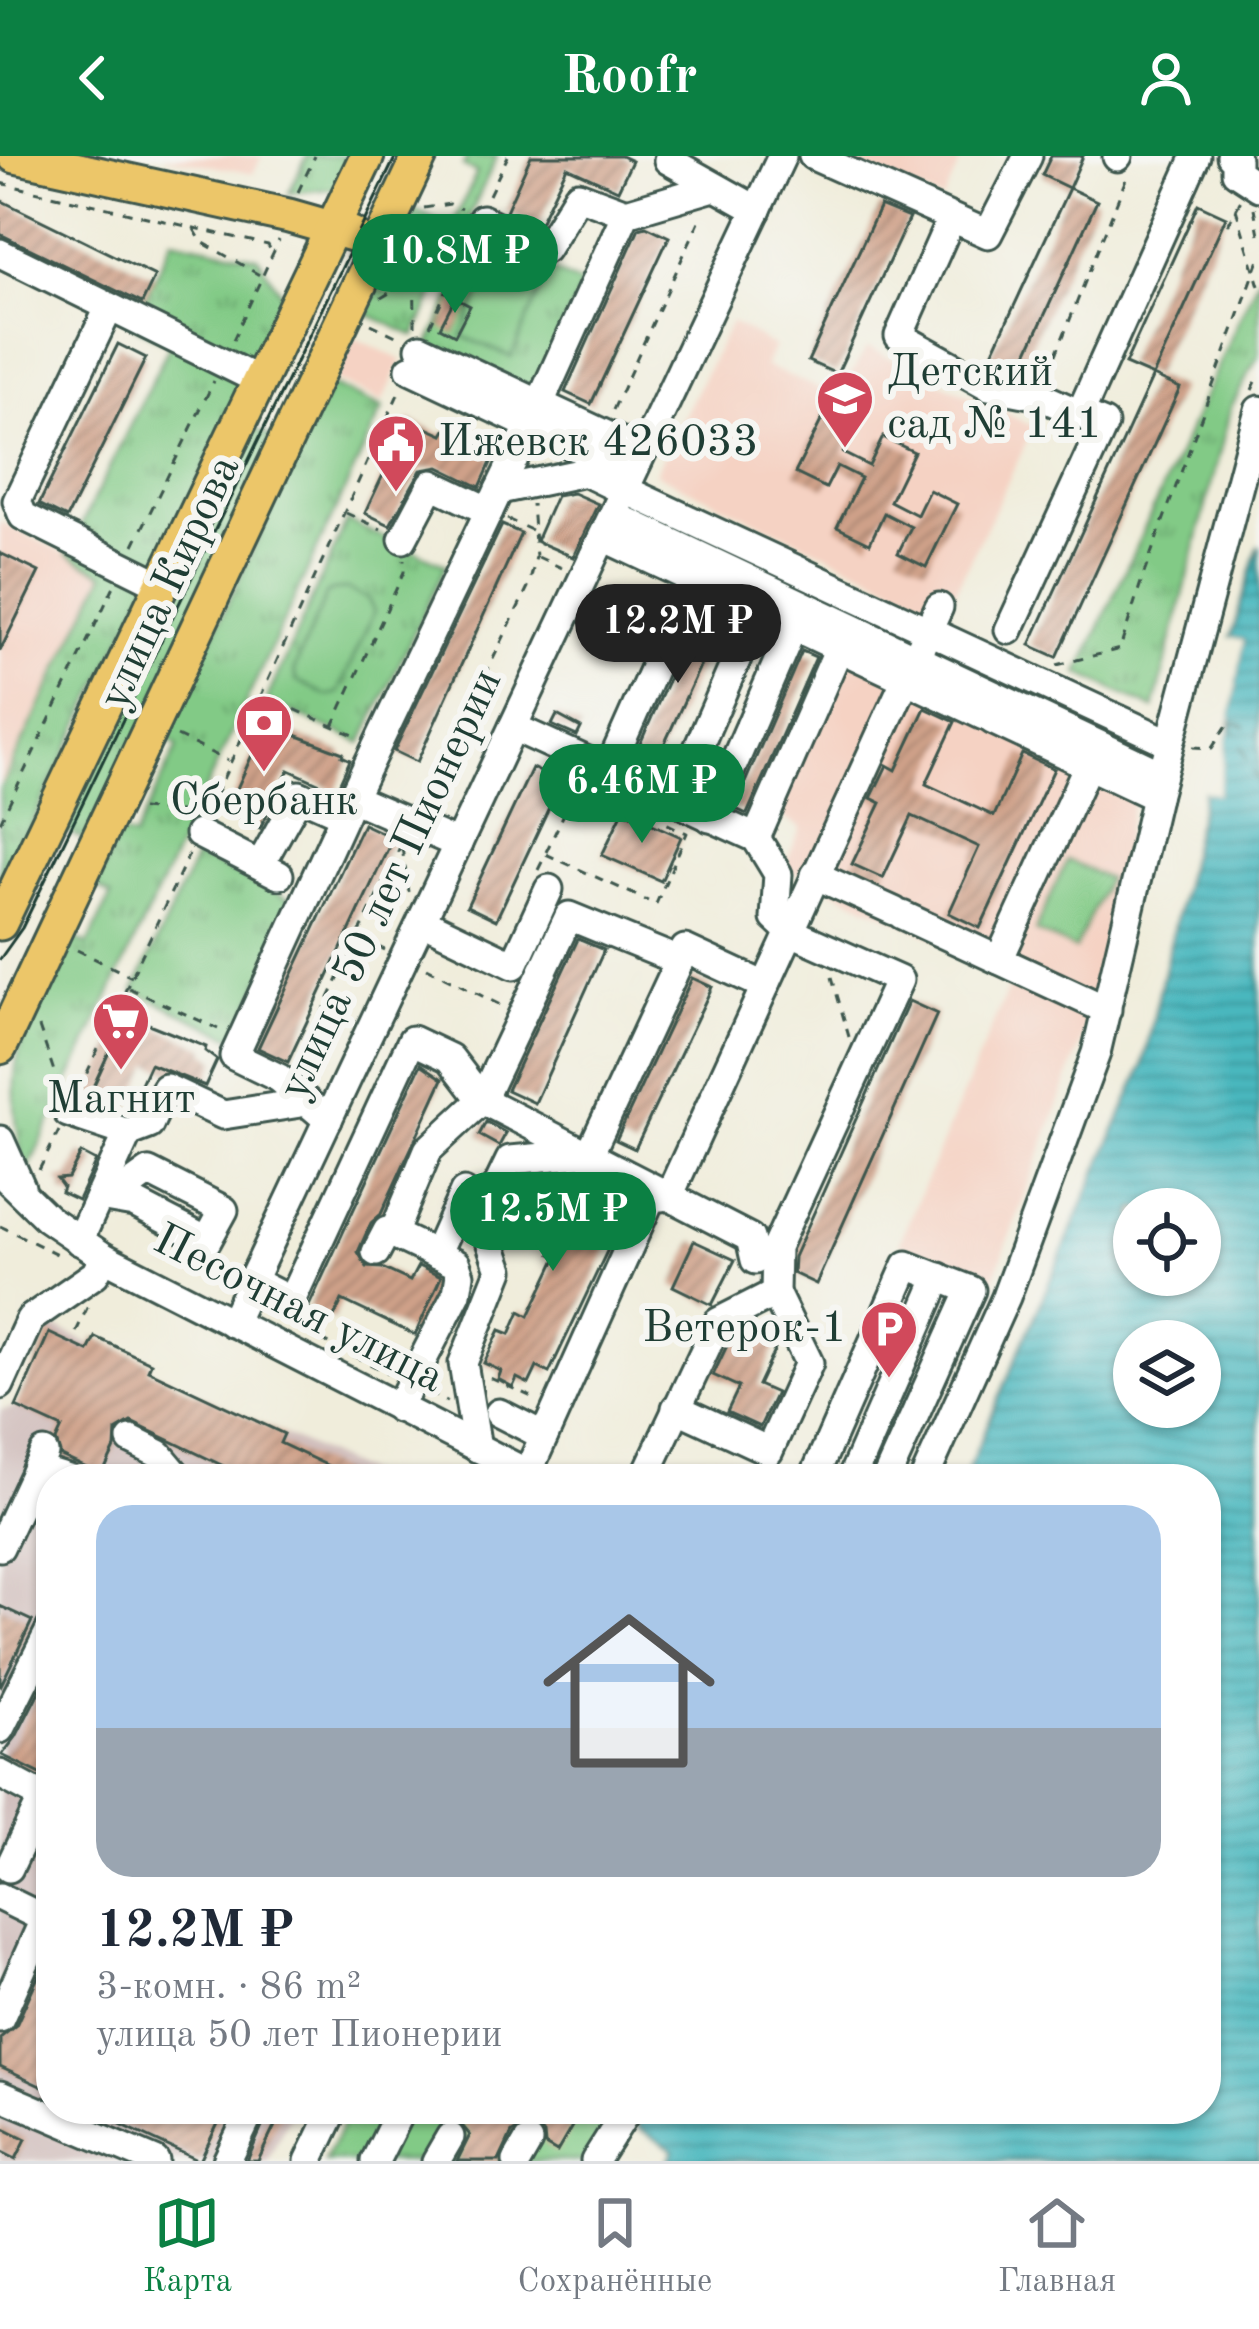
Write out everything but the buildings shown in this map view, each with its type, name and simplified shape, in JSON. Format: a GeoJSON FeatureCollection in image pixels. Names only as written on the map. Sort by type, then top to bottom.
{"type":"FeatureCollection","features":[{"type":"Feature","properties":{"kind":"main road"},"geometry":{"type":"LineString","coordinates":[[15,156],[332,226],[395,228]]}},
{"type":"Feature","properties":{"kind":"main road"},"geometry":{"type":"LineString","coordinates":[[371,156],[382,169],[400,173],[419,159]]}},
{"type":"Feature","properties":{"kind":"main road","name":"улица Кирова"},"geometry":{"type":"LineString","coordinates":[[0,923],[332,226],[371,156]]}},
{"type":"Feature","properties":{"kind":"main road","name":"улица Кирова"},"geometry":{"type":"LineString","coordinates":[[0,1047],[395,228],[419,159]]}},
{"type":"Feature","properties":{"kind":"street"},"geometry":{"type":"LineString","coordinates":[[670,156],[668,160],[757,210]]}},
{"type":"Feature","properties":{"kind":"street","name":"улица 50 лет Пионерии"},"geometry":{"type":"LineString","coordinates":[[232,1323],[252,1280],[308,1103],[419,927],[782,156]]}},
{"type":"Feature","properties":{"kind":"street"},"geometry":{"type":"LineString","coordinates":[[813,156],[988,234],[1028,156]]}},
{"type":"Feature","properties":{"kind":"street"},"geometry":{"type":"LineString","coordinates":[[1080,414],[1196,156]]}},
{"type":"Feature","properties":{"kind":"street"},"geometry":{"type":"LineString","coordinates":[[1231,156],[1236,159],[1236,172],[1254,185]]}},
{"type":"Feature","properties":{"kind":"street"},"geometry":{"type":"LineString","coordinates":[[480,218],[545,248],[578,195],[626,213],[714,187]]}},
{"type":"Feature","properties":{"kind":"street"},"geometry":{"type":"LineString","coordinates":[[308,1103],[234,1056],[626,213]]}},
{"type":"Feature","properties":{"kind":"street"},"geometry":{"type":"LineString","coordinates":[[951,219],[899,336],[989,386],[1040,396],[1104,424],[1009,630]]}},
{"type":"Feature","properties":{"kind":"street"},"geometry":{"type":"LineString","coordinates":[[0,253],[258,380]]}},
{"type":"Feature","properties":{"kind":"street"},"geometry":{"type":"LineString","coordinates":[[109,308],[17,501],[23,516],[160,584]]}},
{"type":"Feature","properties":{"kind":"street"},"geometry":{"type":"LineString","coordinates":[[415,358],[535,415],[630,446],[621,502]]}},
{"type":"Feature","properties":{"kind":"street"},"geometry":{"type":"LineString","coordinates":[[931,1464],[1006,1297],[1096,1053],[1156,797],[1259,410]]}},
{"type":"Feature","properties":{"kind":"street"},"geometry":{"type":"LineString","coordinates":[[535,415],[694,580],[839,648],[911,669],[1150,769]]}},
{"type":"Feature","properties":{"kind":"street"},"geometry":{"type":"LineString","coordinates":[[403,538],[432,484],[494,501],[538,482],[585,472],[621,502],[988,718],[1156,797]]}},
{"type":"Feature","properties":{"kind":"street"},"geometry":{"type":"LineString","coordinates":[[621,502],[934,619],[1010,669],[1157,737]]}},
{"type":"Feature","properties":{"kind":"street"},"geometry":{"type":"LineString","coordinates":[[608,771],[694,580]]}},
{"type":"Feature","properties":{"kind":"street"},"geometry":{"type":"LineString","coordinates":[[675,801],[758,610]]}},
{"type":"Feature","properties":{"kind":"street"},"geometry":{"type":"LineString","coordinates":[[669,1196],[934,619]]}},
{"type":"Feature","properties":{"kind":"street"},"geometry":{"type":"LineString","coordinates":[[710,818],[793,627]]}},
{"type":"Feature","properties":{"kind":"street"},"geometry":{"type":"LineString","coordinates":[[756,838],[839,648]]}},
{"type":"Feature","properties":{"kind":"street"},"geometry":{"type":"LineString","coordinates":[[514,727],[756,838],[778,874],[775,919],[789,932],[899,980],[776,1247],[775,1292],[809,1363],[769,1451],[676,1408]]}},
{"type":"Feature","properties":{"kind":"street"},"geometry":{"type":"LineString","coordinates":[[999,960],[1088,765]]}},
{"type":"Feature","properties":{"kind":"street"},"geometry":{"type":"LineString","coordinates":[[199,834],[270,870],[299,795],[458,844]]}},
{"type":"Feature","properties":{"kind":"street"},"geometry":{"type":"LineString","coordinates":[[814,878],[1107,1010]]}},
{"type":"Feature","properties":{"kind":"street"},"geometry":{"type":"LineString","coordinates":[[419,927],[514,965],[549,890]]}},
{"type":"Feature","properties":{"kind":"street"},"geometry":{"type":"LineString","coordinates":[[398,1408],[457,1292],[460,1275],[456,1264],[436,1255],[384,1243],[428,1150],[482,1100],[568,916],[679,961]]}},
{"type":"Feature","properties":{"kind":"street"},"geometry":{"type":"LineString","coordinates":[[590,1154],[685,949],[765,986]]}},
{"type":"Feature","properties":{"kind":"street"},"geometry":{"type":"LineString","coordinates":[[252,1280],[291,1301],[412,1040],[450,1058],[482,1100],[750,1238],[755,1260]]}},
{"type":"Feature","properties":{"kind":"street"},"geometry":{"type":"LineString","coordinates":[[68,1113],[128,1133],[149,1125],[166,1088],[224,1115],[308,1103]]}},
{"type":"Feature","properties":{"kind":"street"},"geometry":{"type":"LineString","coordinates":[[79,1241],[111,1199],[128,1133]]}},
{"type":"Feature","properties":{"kind":"street","name":"Песочная улица"},"geometry":{"type":"LineString","coordinates":[[0,1141],[32,1190],[79,1241],[104,1258],[509,1464]]}},
{"type":"Feature","properties":{"kind":"street"},"geometry":{"type":"LineString","coordinates":[[478,1448],[463,1363],[500,1270],[482,1218],[510,1160],[590,1154]]}},
{"type":"Feature","properties":{"kind":"street","name":"Песочная улица"},"geometry":{"type":"LineString","coordinates":[[0,1180],[32,1190]]}},
{"type":"Feature","properties":{"kind":"street"},"geometry":{"type":"LineString","coordinates":[[436,1255],[464,1192]]}},
{"type":"Feature","properties":{"kind":"street"},"geometry":{"type":"LineString","coordinates":[[536,1464],[544,1436],[651,1198],[669,1196]]}},
{"type":"Feature","properties":{"kind":"street"},"geometry":{"type":"LineString","coordinates":[[0,1385],[30,1319],[95,1274],[104,1258]]}},
{"type":"Feature","properties":{"kind":"street"},"geometry":{"type":"LineString","coordinates":[[820,1464],[907,1264],[971,1290],[893,1464]]}},
{"type":"Feature","properties":{"kind":"street"},"geometry":{"type":"LineString","coordinates":[[857,1464],[939,1277]]}},
{"type":"Feature","properties":{"kind":"street"},"geometry":{"type":"LineString","coordinates":[[651,1464],[718,1322],[775,1292]]}},
{"type":"Feature","properties":{"kind":"street"},"geometry":{"type":"LineString","coordinates":[[499,1413],[544,1436]]}},
{"type":"Feature","properties":{"kind":"street"},"geometry":{"type":"LineString","coordinates":[[131,1440],[159,1454],[167,1464]]}},
{"type":"Feature","properties":{"kind":"street"},"geometry":{"type":"LineString","coordinates":[[0,1547],[36,1470]]}},
{"type":"Feature","properties":{"kind":"street"},"geometry":{"type":"LineString","coordinates":[[0,1729],[36,1658]]}},
{"type":"Feature","properties":{"kind":"street"},"geometry":{"type":"LineString","coordinates":[[0,1774],[36,1790]]}},
{"type":"Feature","properties":{"kind":"street"},"geometry":{"type":"LineString","coordinates":[[8,1868],[36,1816]]}},
{"type":"Feature","properties":{"kind":"street"},"geometry":{"type":"LineString","coordinates":[[0,1897],[36,1910]]}},
{"type":"Feature","properties":{"kind":"street"},"geometry":{"type":"LineString","coordinates":[[0,2018],[36,1942]]}},
{"type":"Feature","properties":{"kind":"street"},"geometry":{"type":"LineString","coordinates":[[0,2096],[36,2113]]}},
{"type":"Feature","properties":{"kind":"street"},"geometry":{"type":"LineString","coordinates":[[58,2124],[121,2154],[155,2161]]}},
{"type":"Feature","properties":{"kind":"street"},"geometry":{"type":"LineString","coordinates":[[227,2161],[245,2124]]}},
{"type":"Feature","properties":{"kind":"street"},"geometry":{"type":"LineString","coordinates":[[309,2161],[327,2124]]}},
{"type":"Feature","properties":{"kind":"street"},"geometry":{"type":"LineString","coordinates":[[375,2161],[394,2124]]}},
{"type":"Feature","properties":{"kind":"street"},"geometry":{"type":"LineString","coordinates":[[595,2161],[618,2124]]}},
{"type":"Feature","properties":{"kind":"path"},"geometry":{"type":"LineString","coordinates":[[0,822],[222,364],[315,156]]}},
{"type":"Feature","properties":{"kind":"path"},"geometry":{"type":"LineString","coordinates":[[116,807],[208,814],[508,156]]}},
{"type":"Feature","properties":{"kind":"path"},"geometry":{"type":"LineString","coordinates":[[1040,396],[1126,179],[1118,156]]}},
{"type":"Feature","properties":{"kind":"path"},"geometry":{"type":"LineString","coordinates":[[0,183],[268,245],[273,256]]}},
{"type":"Feature","properties":{"kind":"path"},"geometry":{"type":"LineString","coordinates":[[1228,225],[1254,185]]}},
{"type":"Feature","properties":{"kind":"path"},"geometry":{"type":"LineString","coordinates":[[602,434],[714,187]]}},
{"type":"Feature","properties":{"kind":"path"},"geometry":{"type":"LineString","coordinates":[[364,320],[415,345],[413,280],[395,228],[450,204],[480,218]]}},
{"type":"Feature","properties":{"kind":"path"},"geometry":{"type":"LineString","coordinates":[[1236,209],[1259,286]]}},
{"type":"Feature","properties":{"kind":"path"},"geometry":{"type":"LineString","coordinates":[[193,228],[202,242],[277,278]]}},
{"type":"Feature","properties":{"kind":"path"},"geometry":{"type":"LineString","coordinates":[[381,298],[467,247]]}},
{"type":"Feature","properties":{"kind":"path"},"geometry":{"type":"LineString","coordinates":[[1010,669],[1031,662],[1056,665],[1120,649],[1259,260]]}},
{"type":"Feature","properties":{"kind":"path"},"geometry":{"type":"LineString","coordinates":[[308,1103],[404,828],[446,755],[529,585],[536,556],[533,531],[538,482]]}},
{"type":"Feature","properties":{"kind":"path"},"geometry":{"type":"LineString","coordinates":[[494,501],[533,531]]}},
{"type":"Feature","properties":{"kind":"path"},"geometry":{"type":"LineString","coordinates":[[333,726],[404,572],[403,538],[344,512]]}},
{"type":"Feature","properties":{"kind":"path"},"geometry":{"type":"LineString","coordinates":[[261,694],[378,745]]}},
{"type":"Feature","properties":{"kind":"path"},"geometry":{"type":"LineString","coordinates":[[1185,747],[1212,748],[1230,722]]}},
{"type":"Feature","properties":{"kind":"path"},"geometry":{"type":"LineString","coordinates":[[154,725],[230,761]]}},
{"type":"Feature","properties":{"kind":"path"},"geometry":{"type":"LineString","coordinates":[[446,755],[487,743]]}},
{"type":"Feature","properties":{"kind":"path"},"geometry":{"type":"LineString","coordinates":[[546,854],[572,797]]}},
{"type":"Feature","properties":{"kind":"path"},"geometry":{"type":"LineString","coordinates":[[644,813],[687,833],[656,904]]}},
{"type":"Feature","properties":{"kind":"path"},"geometry":{"type":"LineString","coordinates":[[404,828],[419,927]]}},
{"type":"Feature","properties":{"kind":"path"},"geometry":{"type":"LineString","coordinates":[[32,1190],[199,834]]}},
{"type":"Feature","properties":{"kind":"path"},"geometry":{"type":"LineString","coordinates":[[69,946],[132,977]]}},
{"type":"Feature","properties":{"kind":"path"},"geometry":{"type":"LineString","coordinates":[[823,946],[858,1069]]}},
{"type":"Feature","properties":{"kind":"path"},"geometry":{"type":"LineString","coordinates":[[428,969],[522,1016]]}},
{"type":"Feature","properties":{"kind":"path"},"geometry":{"type":"LineString","coordinates":[[127,987],[241,1040]]}},
{"type":"Feature","properties":{"kind":"path"},"geometry":{"type":"LineString","coordinates":[[28,994],[68,1113]]}},
{"type":"Feature","properties":{"kind":"path"},"geometry":{"type":"LineString","coordinates":[[0,1226],[9,1231]]}},
{"type":"Feature","properties":{"kind":"shaded area"},"geometry":{"type":"Polygon","coordinates":[[[162,156],[262,156],[253,174],[162,156]]]}},
{"type":"Feature","properties":{"kind":"shaded area"},"geometry":{"type":"Polygon","coordinates":[[[841,156],[963,156],[943,201],[841,156]]]}},
{"type":"Feature","properties":{"kind":"shaded area","name":"Детский сад № 141"},"geometry":{"type":"Polygon","coordinates":[[[731,322],[774,347],[765,366],[825,391],[844,386],[867,347],[1034,427],[946,610],[655,473],[731,322]]]}},
{"type":"Feature","properties":{"kind":"shaded area"},"geometry":{"type":"Polygon","coordinates":[[[355,338],[402,360],[383,402],[335,380],[355,338]]]}},
{"type":"Feature","properties":{"kind":"shaded area"},"geometry":{"type":"Polygon","coordinates":[[[0,522],[105,573],[0,789],[0,522]]]}},
{"type":"Feature","properties":{"kind":"shaded area"},"geometry":{"type":"Polygon","coordinates":[[[844,658],[1138,780],[1081,1044],[992,1284],[899,1243],[1014,975],[784,867],[801,828],[775,813],[844,658]]]}},
{"type":"Feature","properties":{"kind":"shaded area"},"geometry":{"type":"Polygon","coordinates":[[[52,1326],[346,1464],[36,1464],[36,2124],[286,2124],[267,2161],[0,2161],[0,1410],[16,1407],[52,1326]]]}},
{"type":"Feature","properties":{"kind":"green space"},"geometry":{"type":"Polygon","coordinates":[[[307,156],[355,156],[340,188],[289,193],[307,156]]]}},
{"type":"Feature","properties":{"kind":"green space"},"geometry":{"type":"Polygon","coordinates":[[[467,156],[497,156],[415,336],[365,313],[414,209],[451,228],[477,173],[463,166],[467,156]]]}},
{"type":"Feature","properties":{"kind":"green space"},"geometry":{"type":"Polygon","coordinates":[[[480,236],[582,285],[530,399],[426,351],[480,236]]]}},
{"type":"Feature","properties":{"kind":"green space"},"geometry":{"type":"Polygon","coordinates":[[[172,239],[258,257],[286,301],[0,889],[0,789],[105,574],[67,554],[170,344],[133,325],[172,239]]]}},
{"type":"Feature","properties":{"kind":"green space"},"geometry":{"type":"Polygon","coordinates":[[[498,254],[547,275],[511,357],[462,336],[498,254]]]}},
{"type":"Feature","properties":{"kind":"green space"},"geometry":{"type":"Polygon","coordinates":[[[1259,275],[1259,355],[1231,407],[1154,709],[1079,673],[1259,275]]]}},
{"type":"Feature","properties":{"kind":"green space"},"geometry":{"type":"Polygon","coordinates":[[[330,385],[383,408],[25,1176],[15,1083],[29,1022],[70,938],[88,944],[111,896],[96,887],[119,833],[134,838],[178,746],[165,738],[330,385]]]}},
{"type":"Feature","properties":{"kind":"green space"},"geometry":{"type":"Polygon","coordinates":[[[244,424],[280,441],[88,842],[53,825],[244,424]]]}},
{"type":"Feature","properties":{"kind":"green space"},"geometry":{"type":"Polygon","coordinates":[[[347,521],[446,565],[362,743],[266,701],[347,521]]]}},
{"type":"Feature","properties":{"kind":"green space"},"geometry":{"type":"Polygon","coordinates":[[[346,589],[368,599],[374,612],[338,693],[327,696],[296,680],[294,670],[326,595],[346,589]]]}},
{"type":"Feature","properties":{"kind":"green space"},"geometry":{"type":"Polygon","coordinates":[[[958,653],[1142,739],[1136,751],[952,665],[958,653]]]}},
{"type":"Feature","properties":{"kind":"green space"},"geometry":{"type":"Polygon","coordinates":[[[196,856],[298,903],[235,1038],[134,991],[196,856]]]}},
{"type":"Feature","properties":{"kind":"green space"},"geometry":{"type":"Polygon","coordinates":[[[1067,860],[1107,879],[1075,949],[1035,931],[1067,860]]]}},
{"type":"Feature","properties":{"kind":"green space"},"geometry":{"type":"Polygon","coordinates":[[[342,2124],[617,2124],[593,2161],[324,2161],[342,2124]]]}},
{"type":"Feature","properties":{"kind":"water"},"geometry":{"type":"Polygon","coordinates":[[[1259,545],[1259,2161],[668,2161],[674,2150],[639,2124],[1221,2124],[1221,1464],[971,1464],[1143,1066],[1204,791],[1218,793],[1244,640],[1231,637],[1259,545]]]}},
{"type":"Feature","properties":{"kind":"pier"},"geometry":{"type":"Polygon","coordinates":[[[1231,637],[1244,640],[1218,794],[1204,791],[1205,785],[1213,787],[1238,645],[1230,643],[1231,637]]]}},
{"type":"Feature","properties":{"kind":"ferry route"},"geometry":{"type":"LineString","coordinates":[[1230,721],[1259,785]]}},
{"type":"Feature","properties":{"kind":"ferry route"},"geometry":{"type":"LineString","coordinates":[[1232,722],[1259,731]]}},
{"type":"Feature","properties":{"kind":"tram line"},"geometry":{"type":"LineString","coordinates":[[0,959],[22,928],[396,156]]}},
{"type":"Feature","properties":{"kind":"place","name":"Детский сад № 141"},"geometry":{"type":"Point","coordinates":[845,450]}},
{"type":"Feature","properties":{"kind":"place","name":"Ижевск 426033"},"geometry":{"type":"Point","coordinates":[396,494]}},
{"type":"Feature","properties":{"kind":"place","name":"Сбербанк"},"geometry":{"type":"Point","coordinates":[264,774]}},
{"type":"Feature","properties":{"kind":"place","name":"Магнит"},"geometry":{"type":"Point","coordinates":[121,1072]}},
{"type":"Feature","properties":{"kind":"place","name":"Ветерок-1"},"geometry":{"type":"Point","coordinates":[889,1380]}}]}
